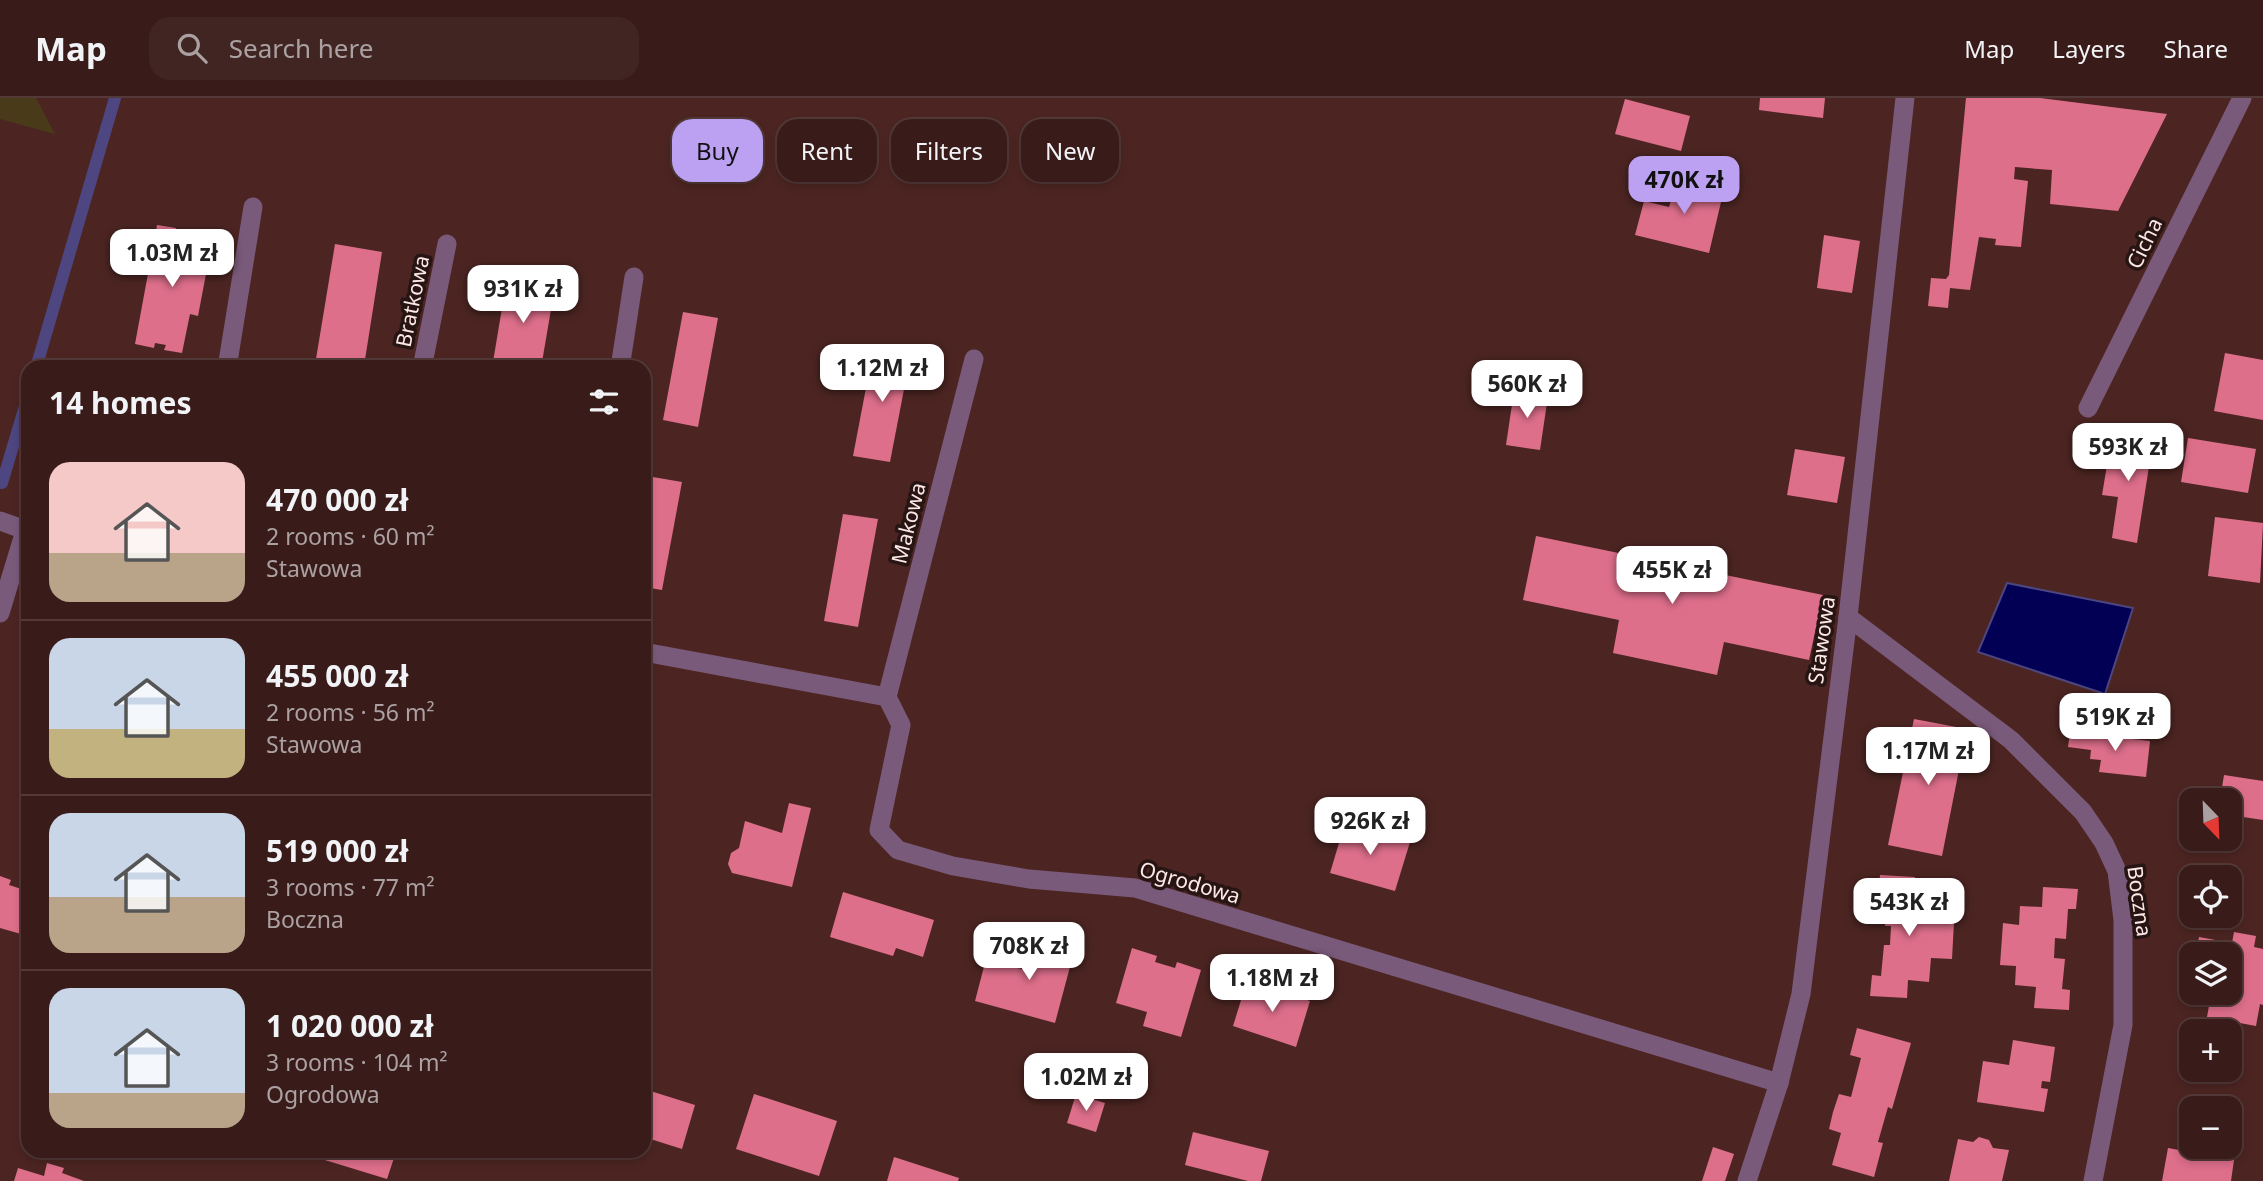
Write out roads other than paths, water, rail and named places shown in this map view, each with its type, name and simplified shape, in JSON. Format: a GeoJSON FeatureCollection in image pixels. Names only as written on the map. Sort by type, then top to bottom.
{"type":"FeatureCollection","features":[{"type":"Feature","properties":{"kind":"street","name":"Stawowa"},"geometry":{"type":"LineString","coordinates":[[1746,1181],[1779,1083],[1801,994],[1848,617],[1905,98]]}},
{"type":"Feature","properties":{"kind":"street","name":"Cicha"},"geometry":{"type":"LineString","coordinates":[[2088,408],[2242,98]]}},
{"type":"Feature","properties":{"kind":"street"},"geometry":{"type":"LineString","coordinates":[[229,360],[253,207]]}},
{"type":"Feature","properties":{"kind":"street","name":"Bratkowa"},"geometry":{"type":"LineString","coordinates":[[424,360],[447,244]]}},
{"type":"Feature","properties":{"kind":"street"},"geometry":{"type":"LineString","coordinates":[[621,360],[634,276]]}},
{"type":"Feature","properties":{"kind":"street","name":"Makowa"},"geometry":{"type":"LineString","coordinates":[[887,697],[974,359]]}},
{"type":"Feature","properties":{"kind":"street"},"geometry":{"type":"LineString","coordinates":[[0,522],[21,529]]}},
{"type":"Feature","properties":{"kind":"street"},"geometry":{"type":"LineString","coordinates":[[0,613],[21,549]]}},
{"type":"Feature","properties":{"kind":"street","name":"Boczna"},"geometry":{"type":"LineString","coordinates":[[1848,617],[2011,740],[2083,811],[2117,871],[2123,920],[2123,1025],[2093,1181]]}},
{"type":"Feature","properties":{"kind":"street"},"geometry":{"type":"LineString","coordinates":[[651,653],[887,697]]}},
{"type":"Feature","properties":{"kind":"street","name":"Ogrodowa"},"geometry":{"type":"LineString","coordinates":[[887,697],[901,725],[879,830],[898,850],[953,866],[1030,879],[1135,888],[1779,1083]]}},
{"type":"Feature","properties":{"kind":"waterway"},"geometry":{"type":"LineString","coordinates":[[38,360],[115,98]]}},
{"type":"Feature","properties":{"kind":"waterway"},"geometry":{"type":"LineString","coordinates":[[2,483],[21,419]]}}]}
